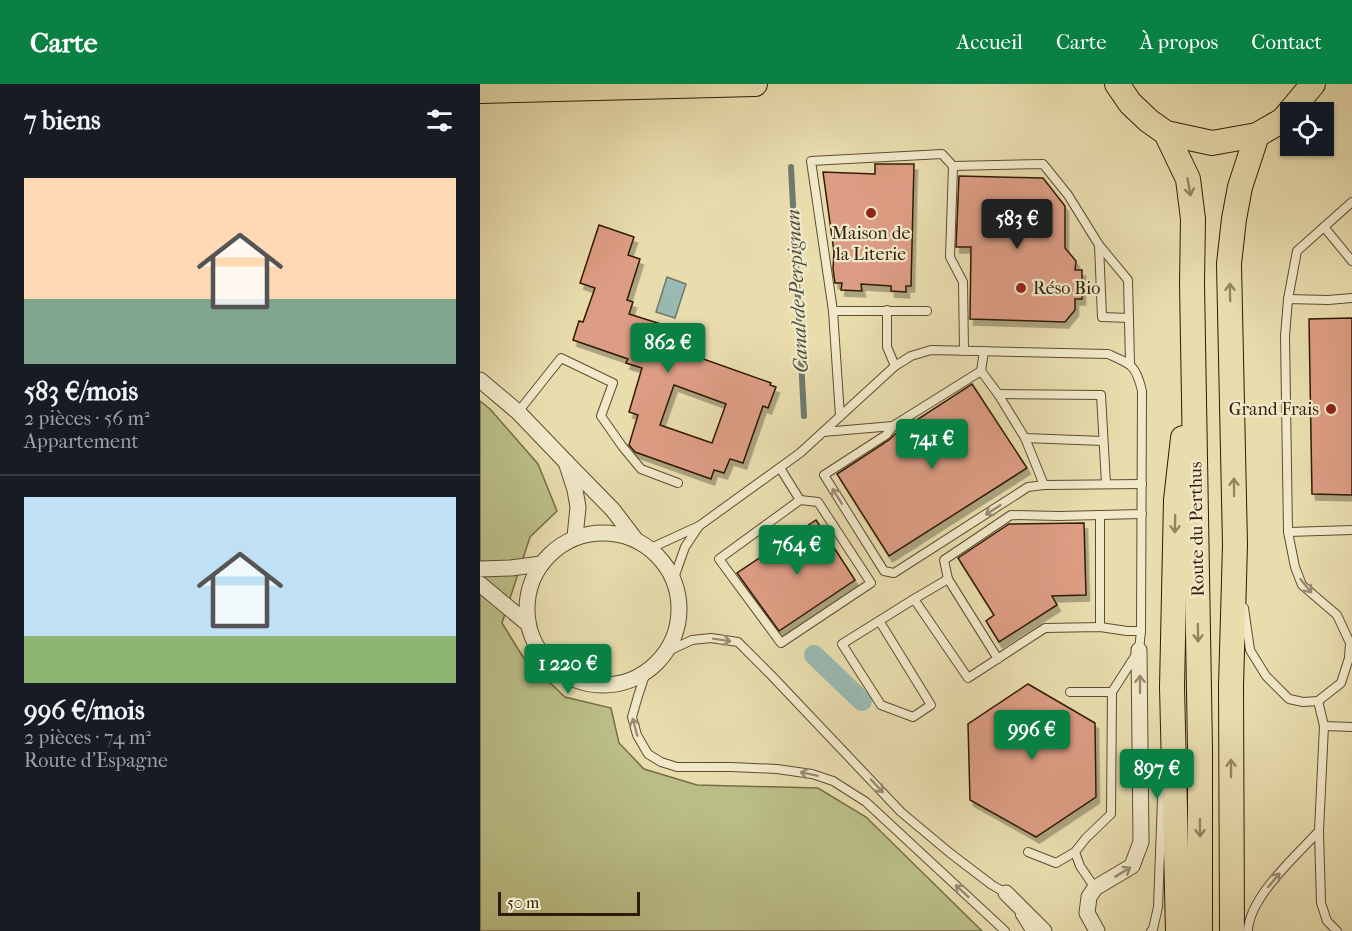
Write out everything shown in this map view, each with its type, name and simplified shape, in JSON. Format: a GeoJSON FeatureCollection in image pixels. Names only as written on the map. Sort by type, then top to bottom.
{"type":"FeatureCollection","features":[{"type":"Feature","properties":{"kind":"main road"},"geometry":{"type":"LineString","coordinates":[[480,91],[557,84]]}},
{"type":"Feature","properties":{"kind":"main road"},"geometry":{"type":"LineString","coordinates":[[480,91],[755,84]]}},
{"type":"Feature","properties":{"kind":"main road"},"geometry":{"type":"LineString","coordinates":[[1117,84],[1130,103],[1166,133],[1212,143],[1257,135],[1283,120],[1317,86]]}},
{"type":"Feature","properties":{"kind":"main road","name":"Route du Perthus"},"geometry":{"type":"LineString","coordinates":[[1166,133],[1188,179],[1193,219],[1192,283],[1200,749],[1183,931]]}},
{"type":"Feature","properties":{"kind":"main road","name":"Route du Perthus"},"geometry":{"type":"LineString","coordinates":[[1232,931],[1231,686],[1235,546],[1229,264],[1240,187],[1257,135]]}},
{"type":"Feature","properties":{"kind":"main road"},"geometry":{"type":"LineString","coordinates":[[1183,931],[1172,687],[1176,500],[1194,340]]}},
{"type":"Feature","properties":{"kind":"street"},"geometry":{"type":"LineString","coordinates":[[480,380],[518,412],[612,510],[635,539]]}},
{"type":"Feature","properties":{"kind":"street"},"geometry":{"type":"LineString","coordinates":[[566,462],[578,507],[575,537]]}},
{"type":"Feature","properties":{"kind":"street"},"geometry":{"type":"LineString","coordinates":[[595,532],[616,533],[635,539],[651,548],[664,561],[674,578],[680,603],[678,629],[666,652],[646,672],[623,682],[599,685],[574,680],[553,667],[537,648],[528,624],[527,603],[531,583],[541,564],[556,548],[575,537],[595,532]]}},
{"type":"Feature","properties":{"kind":"street"},"geometry":{"type":"LineString","coordinates":[[480,569],[541,564]]}},
{"type":"Feature","properties":{"kind":"street"},"geometry":{"type":"LineString","coordinates":[[480,584],[528,624]]}},
{"type":"Feature","properties":{"kind":"street"},"geometry":{"type":"LineString","coordinates":[[1097,931],[1087,913],[1089,897],[1095,888],[1132,866],[1141,842],[1139,650]]}},
{"type":"Feature","properties":{"kind":"street"},"geometry":{"type":"LineString","coordinates":[[1006,893],[1044,931]]}},
{"type":"Feature","properties":{"kind":"lane"},"geometry":{"type":"LineString","coordinates":[[840,416],[833,311],[811,161],[942,154],[953,166],[950,257],[963,282],[964,351]]}},
{"type":"Feature","properties":{"kind":"lane"},"geometry":{"type":"LineString","coordinates":[[953,166],[1043,164],[1068,195],[1100,246],[1128,280],[1130,363]]}},
{"type":"Feature","properties":{"kind":"lane"},"geometry":{"type":"LineString","coordinates":[[1243,603],[1250,650],[1266,676],[1289,699],[1303,702],[1318,701],[1341,683],[1349,657],[1350,643],[1337,615],[1302,585],[1295,567],[1288,532],[1285,336],[1288,299],[1297,251],[1352,202]]}},
{"type":"Feature","properties":{"kind":"lane"},"geometry":{"type":"LineString","coordinates":[[1324,227],[1352,261]]}},
{"type":"Feature","properties":{"kind":"lane"},"geometry":{"type":"LineString","coordinates":[[1100,246],[1102,317],[1129,318]]}},
{"type":"Feature","properties":{"kind":"lane"},"geometry":{"type":"LineString","coordinates":[[1288,299],[1352,298]]}},
{"type":"Feature","properties":{"kind":"lane"},"geometry":{"type":"LineString","coordinates":[[886,310],[887,347],[895,366]]}},
{"type":"Feature","properties":{"kind":"lane"},"geometry":{"type":"LineString","coordinates":[[833,311],[927,311]]}},
{"type":"Feature","properties":{"kind":"lane"},"geometry":{"type":"LineString","coordinates":[[651,548],[699,526],[780,468],[824,432],[895,366],[911,356],[931,350],[1108,354],[1130,363],[1139,376],[1142,391],[1141,631],[1139,650],[1112,692],[1111,814],[1075,852],[1056,862],[1028,852]]}},
{"type":"Feature","properties":{"kind":"lane"},"geometry":{"type":"LineString","coordinates":[[984,351],[981,371],[1025,438],[1044,485]]}},
{"type":"Feature","properties":{"kind":"lane"},"geometry":{"type":"LineString","coordinates":[[518,412],[561,358],[613,383],[601,416],[641,469],[678,483]]}},
{"type":"Feature","properties":{"kind":"lane"},"geometry":{"type":"LineString","coordinates":[[981,371],[894,426],[886,435],[824,476],[884,571],[894,573],[1028,487],[1142,484]]}},
{"type":"Feature","properties":{"kind":"lane"},"geometry":{"type":"LineString","coordinates":[[998,394],[1101,395],[1106,484]]}},
{"type":"Feature","properties":{"kind":"lane"},"geometry":{"type":"LineString","coordinates":[[824,432],[894,426]]}},
{"type":"Feature","properties":{"kind":"lane"},"geometry":{"type":"LineString","coordinates":[[1025,438],[1103,441]]}},
{"type":"Feature","properties":{"kind":"lane"},"geometry":{"type":"LineString","coordinates":[[780,468],[800,500]]}},
{"type":"Feature","properties":{"kind":"lane"},"geometry":{"type":"LineString","coordinates":[[800,500],[818,502],[871,583],[781,643],[719,559],[800,500]]}},
{"type":"Feature","properties":{"kind":"lane"},"geometry":{"type":"LineString","coordinates":[[998,659],[948,579],[944,560],[1011,515],[1142,514]]}},
{"type":"Feature","properties":{"kind":"lane"},"geometry":{"type":"LineString","coordinates":[[1100,515],[1100,627]]}},
{"type":"Feature","properties":{"kind":"lane"},"geometry":{"type":"LineString","coordinates":[[674,578],[685,547],[699,526]]}},
{"type":"Feature","properties":{"kind":"lane"},"geometry":{"type":"LineString","coordinates":[[1288,532],[1352,530]]}},
{"type":"Feature","properties":{"kind":"lane"},"geometry":{"type":"LineString","coordinates":[[1235,546],[1242,592]]}},
{"type":"Feature","properties":{"kind":"lane"},"geometry":{"type":"LineString","coordinates":[[880,622],[931,705],[913,717],[881,705],[842,644],[948,579]]}},
{"type":"Feature","properties":{"kind":"lane"},"geometry":{"type":"LineString","coordinates":[[914,599],[968,678],[1045,628],[1100,627],[1141,631]]}},
{"type":"Feature","properties":{"kind":"lane"},"geometry":{"type":"LineString","coordinates":[[666,652],[692,640],[711,638],[738,642],[901,812],[950,853],[1006,893],[1030,931]]}},
{"type":"Feature","properties":{"kind":"lane"},"geometry":{"type":"LineString","coordinates":[[646,672],[632,717],[637,735],[648,754],[661,762],[677,767],[777,770],[812,774],[833,782],[866,802],[1005,931]]}},
{"type":"Feature","properties":{"kind":"lane"},"geometry":{"type":"LineString","coordinates":[[1165,756],[1172,687]]}},
{"type":"Feature","properties":{"kind":"lane"},"geometry":{"type":"LineString","coordinates":[[1070,692],[1112,692]]}},
{"type":"Feature","properties":{"kind":"lane"},"geometry":{"type":"LineString","coordinates":[[1318,701],[1324,726],[1319,831],[1322,903],[1327,921],[1337,931]]}},
{"type":"Feature","properties":{"kind":"lane"},"geometry":{"type":"LineString","coordinates":[[1324,726],[1352,727]]}},
{"type":"Feature","properties":{"kind":"lane"},"geometry":{"type":"LineString","coordinates":[[1151,931],[1158,907],[1164,768]]}},
{"type":"Feature","properties":{"kind":"lane"},"geometry":{"type":"LineString","coordinates":[[1248,931],[1248,923],[1260,897],[1319,831]]}},
{"type":"Feature","properties":{"kind":"lane"},"geometry":{"type":"LineString","coordinates":[[1075,852],[1080,866],[1095,888]]}},
{"type":"Feature","properties":{"kind":"green space"},"geometry":{"type":"Polygon","coordinates":[[[480,401],[490,409],[538,464],[557,511],[530,537],[502,623],[523,657],[565,697],[611,708],[619,743],[644,769],[697,785],[818,788],[866,817],[982,931],[480,931],[480,401]]]}},
{"type":"Feature","properties":{"kind":"water"},"geometry":{"type":"Polygon","coordinates":[[[667,277],[686,284],[675,318],[656,312],[667,277]]]}},
{"type":"Feature","properties":{"kind":"building","name":"Maison de la Literie"},"geometry":{"type":"Polygon","coordinates":[[[875,164],[914,164],[911,286],[906,286],[906,292],[891,291],[891,286],[861,284],[862,291],[841,290],[842,283],[835,283],[834,252],[823,172],[875,174],[875,164]]]}},
{"type":"Feature","properties":{"kind":"building"},"geometry":{"type":"Polygon","coordinates":[[[959,176],[1043,178],[1065,206],[1065,248],[1076,261],[1075,270],[1082,270],[1082,299],[1075,299],[1075,310],[1065,322],[970,319],[971,247],[956,247],[959,176]]]}},
{"type":"Feature","properties":{"kind":"building"},"geometry":{"type":"Polygon","coordinates":[[[599,225],[634,237],[628,255],[640,259],[627,300],[633,302],[629,314],[664,325],[660,335],[665,337],[663,343],[771,383],[770,385],[776,387],[768,408],[763,406],[743,463],[730,459],[724,473],[714,470],[711,479],[635,452],[629,445],[638,415],[629,412],[642,368],[626,363],[628,359],[573,340],[579,321],[583,322],[595,288],[580,283],[599,225]],[[674,385],[660,425],[712,443],[726,404],[674,385]]]}},
{"type":"Feature","properties":{"kind":"building","name":"Grand Frais"},"geometry":{"type":"Polygon","coordinates":[[[1352,318],[1352,495],[1312,494],[1309,319],[1352,318]]]}},
{"type":"Feature","properties":{"kind":"building"},"geometry":{"type":"Polygon","coordinates":[[[972,384],[1027,468],[889,556],[837,474],[972,384]]]}},
{"type":"Feature","properties":{"kind":"building"},"geometry":{"type":"Polygon","coordinates":[[[816,520],[855,580],[779,631],[737,573],[816,520]]]}},
{"type":"Feature","properties":{"kind":"building"},"geometry":{"type":"Polygon","coordinates":[[[1084,523],[1086,595],[1052,596],[1057,605],[999,642],[986,621],[994,615],[958,558],[1009,524],[1084,523]]]}},
{"type":"Feature","properties":{"kind":"building"},"geometry":{"type":"Polygon","coordinates":[[[1028,684],[1095,723],[1096,797],[1036,837],[970,800],[968,724],[1028,684]]]}},
{"type":"Feature","properties":{"kind":"waterway","name":"Canal de Perpignan"},"geometry":{"type":"LineString","coordinates":[[791,167],[804,416]]}},
{"type":"Feature","properties":{"kind":"waterway","name":"Canal de Perpignan"},"geometry":{"type":"LineString","coordinates":[[814,655],[862,701]]}},
{"type":"Feature","properties":{"kind":"place","name":"Maison de la Literie"},"geometry":{"type":"Point","coordinates":[871,213]}},
{"type":"Feature","properties":{"kind":"place","name":"Réso Bio"},"geometry":{"type":"Point","coordinates":[1021,288]}},
{"type":"Feature","properties":{"kind":"place","name":"Grand Frais"},"geometry":{"type":"Point","coordinates":[1331,409]}}]}
